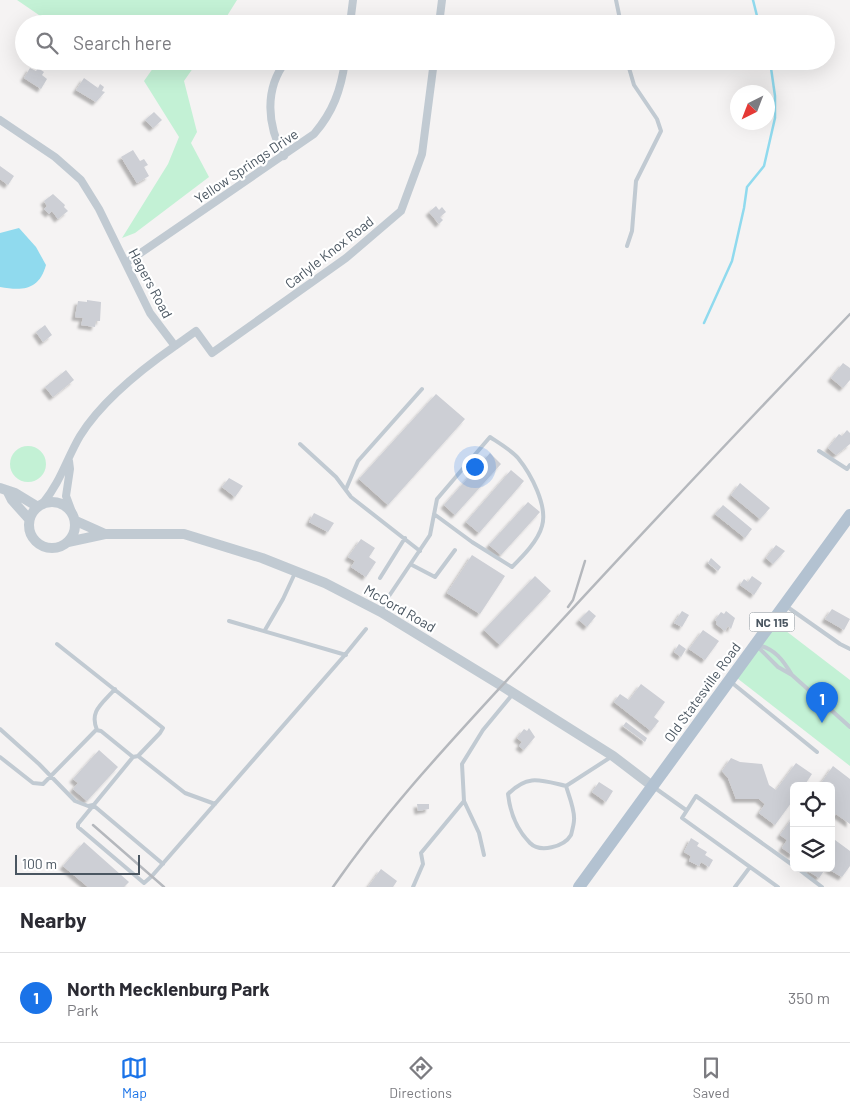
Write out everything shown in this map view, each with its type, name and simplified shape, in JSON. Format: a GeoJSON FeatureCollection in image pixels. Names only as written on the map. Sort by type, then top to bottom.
{"type":"FeatureCollection","features":[{"type":"Feature","properties":{"kind":"main road","name":"Old Statesville Road"},"geometry":{"type":"LineString","coordinates":[[579,887],[651,785],[850,515]]}},
{"type":"Feature","properties":{"kind":"street"},"geometry":{"type":"LineString","coordinates":[[351,15],[353,0]]}},
{"type":"Feature","properties":{"kind":"street"},"geometry":{"type":"LineString","coordinates":[[440,15],[442,0]]}},
{"type":"Feature","properties":{"kind":"street"},"geometry":{"type":"LineString","coordinates":[[281,70],[274,81],[270,105],[273,132],[284,156]]}},
{"type":"Feature","properties":{"kind":"street","name":"Yellow Springs Drive"},"geometry":{"type":"LineString","coordinates":[[126,263],[307,140],[326,120],[338,95],[343,70]]}},
{"type":"Feature","properties":{"kind":"street","name":"Carlyle Knox Road"},"geometry":{"type":"LineString","coordinates":[[175,346],[196,331],[212,353],[346,258],[401,210],[422,154],[433,70]]}},
{"type":"Feature","properties":{"kind":"street","name":"Hagers Road"},"geometry":{"type":"LineString","coordinates":[[0,120],[55,157],[81,180],[100,209],[150,312],[175,346]]}},
{"type":"Feature","properties":{"kind":"street"},"geometry":{"type":"LineString","coordinates":[[29,519],[56,488],[63,468],[69,461],[85,429],[109,402],[151,363],[175,346]]}},
{"type":"Feature","properties":{"kind":"street"},"geometry":{"type":"LineString","coordinates":[[68,542],[74,531],[74,517],[66,496],[70,469],[69,461]]}},
{"type":"Feature","properties":{"kind":"street","name":"McCord Road"},"geometry":{"type":"LineString","coordinates":[[4,490],[40,505],[62,504],[74,517],[105,534]]}},
{"type":"Feature","properties":{"kind":"street","name":"McCord Road"},"geometry":{"type":"LineString","coordinates":[[4,490],[29,519],[30,534],[42,546],[56,548],[68,542],[105,534],[184,534],[262,558],[350,595],[514,693],[613,756],[651,785]]}},
{"type":"Feature","properties":{"kind":"lane"},"geometry":{"type":"LineString","coordinates":[[616,0],[619,15]]}},
{"type":"Feature","properties":{"kind":"lane"},"geometry":{"type":"LineString","coordinates":[[627,246],[632,231],[636,182],[661,131],[657,118],[634,86],[630,70]]}},
{"type":"Feature","properties":{"kind":"lane"},"geometry":{"type":"LineString","coordinates":[[346,489],[358,461],[422,389]]}},
{"type":"Feature","properties":{"kind":"lane"},"geometry":{"type":"LineString","coordinates":[[381,612],[387,599],[412,565],[430,535],[434,514],[437,499],[490,437],[517,457],[530,476],[543,516],[542,528],[525,555],[512,567],[472,542],[434,514]]}},
{"type":"Feature","properties":{"kind":"lane"},"geometry":{"type":"LineString","coordinates":[[300,444],[346,489],[351,497],[420,551]]}},
{"type":"Feature","properties":{"kind":"lane"},"geometry":{"type":"LineString","coordinates":[[819,451],[847,469],[850,465]]}},
{"type":"Feature","properties":{"kind":"lane"},"geometry":{"type":"LineString","coordinates":[[380,578],[405,538]]}},
{"type":"Feature","properties":{"kind":"lane"},"geometry":{"type":"LineString","coordinates":[[412,565],[435,577],[454,550]]}},
{"type":"Feature","properties":{"kind":"lane"},"geometry":{"type":"LineString","coordinates":[[265,630],[284,599],[296,571]]}},
{"type":"Feature","properties":{"kind":"lane"},"geometry":{"type":"LineString","coordinates":[[785,604],[840,644],[850,649]]}},
{"type":"Feature","properties":{"kind":"lane"},"geometry":{"type":"LineString","coordinates":[[229,621],[346,655]]}},
{"type":"Feature","properties":{"kind":"lane"},"geometry":{"type":"LineString","coordinates":[[57,644],[162,728],[160,733],[135,757],[78,824],[78,827],[144,883],[163,864],[346,655],[366,629]]}},
{"type":"Feature","properties":{"kind":"lane"},"geometry":{"type":"LineString","coordinates":[[756,644],[769,647],[784,661],[792,675]]}},
{"type":"Feature","properties":{"kind":"lane"},"geometry":{"type":"LineString","coordinates":[[756,644],[778,668],[792,675],[850,727]]}},
{"type":"Feature","properties":{"kind":"lane"},"geometry":{"type":"LineString","coordinates":[[729,681],[817,752]]}},
{"type":"Feature","properties":{"kind":"lane"},"geometry":{"type":"LineString","coordinates":[[115,689],[94,714],[93,720],[97,730],[185,793],[215,804]]}},
{"type":"Feature","properties":{"kind":"lane"},"geometry":{"type":"LineString","coordinates":[[484,855],[479,833],[464,801],[462,764],[483,730],[514,693]]}},
{"type":"Feature","properties":{"kind":"lane"},"geometry":{"type":"LineString","coordinates":[[0,728],[75,801],[88,806],[93,805],[163,864]]}},
{"type":"Feature","properties":{"kind":"lane"},"geometry":{"type":"LineString","coordinates":[[0,757],[33,783],[43,784],[97,730]]}},
{"type":"Feature","properties":{"kind":"lane"},"geometry":{"type":"LineString","coordinates":[[566,786],[575,818],[570,835],[563,843],[553,846],[542,848],[530,844],[510,815],[508,794],[518,784],[534,779],[566,786],[613,756]]}},
{"type":"Feature","properties":{"kind":"lane"},"geometry":{"type":"LineString","coordinates":[[651,785],[686,810]]}},
{"type":"Feature","properties":{"kind":"lane"},"geometry":{"type":"LineString","coordinates":[[778,887],[682,818],[686,810],[696,796],[790,863]]}},
{"type":"Feature","properties":{"kind":"lane"},"geometry":{"type":"LineString","coordinates":[[413,887],[423,864],[421,853],[464,801]]}},
{"type":"Feature","properties":{"kind":"lane"},"geometry":{"type":"LineString","coordinates":[[736,887],[750,867]]}},
{"type":"Feature","properties":{"kind":"lane"},"geometry":{"type":"LineString","coordinates":[[802,872],[822,887]]}},
{"type":"Feature","properties":{"kind":"lane"},"geometry":{"type":"LineString","coordinates":[[768,887],[772,882]]}},
{"type":"Feature","properties":{"kind":"green space"},"geometry":{"type":"Polygon","coordinates":[[[17,0],[237,0],[228,15],[39,15],[17,0]]]}},
{"type":"Feature","properties":{"kind":"green space"},"geometry":{"type":"Polygon","coordinates":[[[152,70],[192,70],[184,81],[197,132],[191,143],[209,177],[135,233],[122,238],[168,164],[179,137],[144,81],[152,70]]]}},
{"type":"Feature","properties":{"kind":"green space"},"geometry":{"type":"Polygon","coordinates":[[[28,446],[35,447],[41,451],[45,457],[45,471],[41,477],[35,481],[28,482],[21,481],[15,477],[11,471],[10,464],[11,457],[15,451],[21,447],[28,446]]]}},
{"type":"Feature","properties":{"kind":"green space"},"geometry":{"type":"Polygon","coordinates":[[[773,621],[850,680],[850,766],[733,675],[773,621]]]}},
{"type":"Feature","properties":{"kind":"water"},"geometry":{"type":"Polygon","coordinates":[[[19,228],[36,247],[46,265],[39,280],[29,287],[16,289],[0,287],[0,233],[19,228]]]}},
{"type":"Feature","properties":{"kind":"building"},"geometry":{"type":"Polygon","coordinates":[[[29,70],[41,70],[44,72],[42,75],[47,79],[41,89],[24,78],[29,70]]]}},
{"type":"Feature","properties":{"kind":"building"},"geometry":{"type":"Polygon","coordinates":[[[84,78],[98,88],[100,84],[104,87],[102,91],[105,92],[96,102],[76,90],[84,78]]]}},
{"type":"Feature","properties":{"kind":"building"},"geometry":{"type":"Polygon","coordinates":[[[154,112],[162,120],[153,128],[145,120],[154,112]]]}},
{"type":"Feature","properties":{"kind":"building"},"geometry":{"type":"Polygon","coordinates":[[[133,150],[140,161],[144,159],[148,165],[144,167],[149,176],[137,183],[121,157],[133,150]]]}},
{"type":"Feature","properties":{"kind":"building"},"geometry":{"type":"Polygon","coordinates":[[[0,166],[14,176],[8,185],[0,179],[0,166]]]}},
{"type":"Feature","properties":{"kind":"building"},"geometry":{"type":"Polygon","coordinates":[[[53,194],[65,205],[64,207],[68,211],[58,219],[52,211],[49,214],[44,209],[47,206],[44,201],[53,194]]]}},
{"type":"Feature","properties":{"kind":"building"},"geometry":{"type":"Polygon","coordinates":[[[436,206],[439,210],[442,207],[446,212],[440,217],[443,220],[439,224],[429,212],[436,206]]]}},
{"type":"Feature","properties":{"kind":"building"},"geometry":{"type":"Polygon","coordinates":[[[87,300],[101,302],[100,321],[96,321],[95,327],[81,325],[83,318],[75,317],[78,301],[87,302],[87,300]]]}},
{"type":"Feature","properties":{"kind":"building"},"geometry":{"type":"Polygon","coordinates":[[[45,325],[52,335],[43,342],[36,332],[45,325]]]}},
{"type":"Feature","properties":{"kind":"building"},"geometry":{"type":"Polygon","coordinates":[[[843,363],[850,368],[850,380],[843,388],[831,378],[843,363]]]}},
{"type":"Feature","properties":{"kind":"building"},"geometry":{"type":"Polygon","coordinates":[[[66,370],[74,380],[53,397],[45,387],[66,370]]]}},
{"type":"Feature","properties":{"kind":"building"},"geometry":{"type":"Polygon","coordinates":[[[436,394],[465,419],[388,505],[359,479],[436,394]]]}},
{"type":"Feature","properties":{"kind":"building"},"geometry":{"type":"Polygon","coordinates":[[[847,430],[850,433],[850,444],[836,455],[828,448],[839,434],[842,436],[847,430]]]}},
{"type":"Feature","properties":{"kind":"building"},"geometry":{"type":"Polygon","coordinates":[[[490,453],[501,464],[455,515],[444,505],[490,453]]]}},
{"type":"Feature","properties":{"kind":"building"},"geometry":{"type":"Polygon","coordinates":[[[511,470],[524,481],[479,533],[466,522],[511,470]]]}},
{"type":"Feature","properties":{"kind":"building"},"geometry":{"type":"Polygon","coordinates":[[[229,478],[243,486],[235,497],[222,487],[229,478]]]}},
{"type":"Feature","properties":{"kind":"building"},"geometry":{"type":"Polygon","coordinates":[[[740,483],[770,508],[760,519],[731,495],[740,483]]]}},
{"type":"Feature","properties":{"kind":"building"},"geometry":{"type":"Polygon","coordinates":[[[528,502],[540,512],[501,555],[489,545],[528,502]]]}},
{"type":"Feature","properties":{"kind":"building"},"geometry":{"type":"Polygon","coordinates":[[[723,505],[752,529],[745,538],[715,514],[723,505]]]}},
{"type":"Feature","properties":{"kind":"building"},"geometry":{"type":"Polygon","coordinates":[[[314,513],[334,523],[328,532],[309,522],[314,513]]]}},
{"type":"Feature","properties":{"kind":"building"},"geometry":{"type":"Polygon","coordinates":[[[361,539],[375,548],[369,557],[376,562],[366,577],[351,567],[355,561],[348,557],[361,539]]]}},
{"type":"Feature","properties":{"kind":"building"},"geometry":{"type":"Polygon","coordinates":[[[776,545],[785,551],[773,564],[766,558],[776,545]]]}},
{"type":"Feature","properties":{"kind":"building"},"geometry":{"type":"Polygon","coordinates":[[[472,555],[505,576],[480,614],[447,593],[472,555]]]}},
{"type":"Feature","properties":{"kind":"building"},"geometry":{"type":"Polygon","coordinates":[[[711,558],[721,567],[718,571],[708,563],[711,558]]]}},
{"type":"Feature","properties":{"kind":"building"},"geometry":{"type":"Polygon","coordinates":[[[535,576],[551,591],[500,645],[484,630],[535,576]]]}},
{"type":"Feature","properties":{"kind":"building"},"geometry":{"type":"Polygon","coordinates":[[[752,576],[762,583],[754,595],[740,585],[744,579],[748,582],[752,576]]]}},
{"type":"Feature","properties":{"kind":"building"},"geometry":{"type":"Polygon","coordinates":[[[832,609],[850,619],[844,630],[825,619],[832,609]]]}},
{"type":"Feature","properties":{"kind":"building"},"geometry":{"type":"Polygon","coordinates":[[[589,610],[596,616],[587,627],[579,620],[589,610]]]}},
{"type":"Feature","properties":{"kind":"building"},"geometry":{"type":"Polygon","coordinates":[[[682,611],[689,615],[682,627],[674,623],[682,611]]]}},
{"type":"Feature","properties":{"kind":"building"},"geometry":{"type":"Polygon","coordinates":[[[726,611],[735,618],[731,629],[728,626],[725,631],[716,624],[715,620],[721,612],[724,614],[726,611]]]}},
{"type":"Feature","properties":{"kind":"building"},"geometry":{"type":"Polygon","coordinates":[[[703,630],[719,641],[705,660],[689,649],[703,630]]]}},
{"type":"Feature","properties":{"kind":"building"},"geometry":{"type":"Polygon","coordinates":[[[679,644],[686,649],[681,657],[674,652],[679,644]]]}},
{"type":"Feature","properties":{"kind":"building"},"geometry":{"type":"Polygon","coordinates":[[[641,684],[665,702],[654,717],[659,721],[651,731],[614,702],[620,694],[629,700],[641,684]]]}},
{"type":"Feature","properties":{"kind":"building"},"geometry":{"type":"Polygon","coordinates":[[[626,722],[647,738],[645,742],[623,726],[626,722]]]}},
{"type":"Feature","properties":{"kind":"building"},"geometry":{"type":"Polygon","coordinates":[[[529,728],[535,737],[524,750],[519,746],[522,742],[517,738],[524,729],[527,731],[529,728]]]}},
{"type":"Feature","properties":{"kind":"building"},"geometry":{"type":"Polygon","coordinates":[[[99,750],[118,767],[87,801],[73,789],[78,783],[73,779],[99,750]]]}},
{"type":"Feature","properties":{"kind":"building"},"geometry":{"type":"Polygon","coordinates":[[[731,758],[740,762],[762,764],[769,785],[776,790],[796,763],[812,774],[807,782],[790,782],[790,804],[775,825],[759,813],[765,804],[759,799],[736,799],[728,778],[722,771],[731,758]]]}},
{"type":"Feature","properties":{"kind":"building"},"geometry":{"type":"Polygon","coordinates":[[[833,766],[850,779],[850,824],[836,814],[835,815],[835,782],[822,782],[833,766]]]}},
{"type":"Feature","properties":{"kind":"building"},"geometry":{"type":"Polygon","coordinates":[[[599,782],[613,791],[606,802],[592,792],[599,782]]]}},
{"type":"Feature","properties":{"kind":"building"},"geometry":{"type":"Polygon","coordinates":[[[417,804],[429,804],[429,809],[418,811],[417,804]]]}},
{"type":"Feature","properties":{"kind":"building"},"geometry":{"type":"Polygon","coordinates":[[[790,821],[790,854],[782,848],[787,840],[780,835],[790,821]]]}},
{"type":"Feature","properties":{"kind":"building"},"geometry":{"type":"Polygon","coordinates":[[[691,838],[699,843],[697,846],[707,852],[705,855],[713,860],[709,867],[701,862],[699,866],[689,861],[691,856],[684,852],[691,838]]]}},
{"type":"Feature","properties":{"kind":"building"},"geometry":{"type":"Polygon","coordinates":[[[835,840],[850,851],[850,866],[842,877],[833,872],[835,872],[835,840]]]}},
{"type":"Feature","properties":{"kind":"building"},"geometry":{"type":"Polygon","coordinates":[[[84,842],[129,882],[124,887],[88,887],[63,866],[84,842]]]}},
{"type":"Feature","properties":{"kind":"building"},"geometry":{"type":"Polygon","coordinates":[[[381,869],[397,881],[393,887],[368,887],[381,869]]]}},
{"type":"Feature","properties":{"kind":"building"},"geometry":{"type":"Polygon","coordinates":[[[810,872],[823,872],[819,878],[810,872]]]}},
{"type":"Feature","properties":{"kind":"waterway"},"geometry":{"type":"LineString","coordinates":[[753,0],[757,15]]}},
{"type":"Feature","properties":{"kind":"waterway"},"geometry":{"type":"LineString","coordinates":[[704,323],[732,261],[747,187],[764,166],[775,118],[775,96],[771,70]]}},
{"type":"Feature","properties":{"kind":"railway"},"geometry":{"type":"LineString","coordinates":[[333,887],[378,826],[452,740],[648,527],[850,314]]}},
{"type":"Feature","properties":{"kind":"railway"},"geometry":{"type":"LineString","coordinates":[[568,607],[573,600],[585,561]]}},
{"type":"Feature","properties":{"kind":"railway"},"geometry":{"type":"LineString","coordinates":[[93,825],[164,887]]}},
{"type":"Feature","properties":{"kind":"place","name":"North Mecklenburg Park"},"geometry":{"type":"Point","coordinates":[822,723]}}]}
